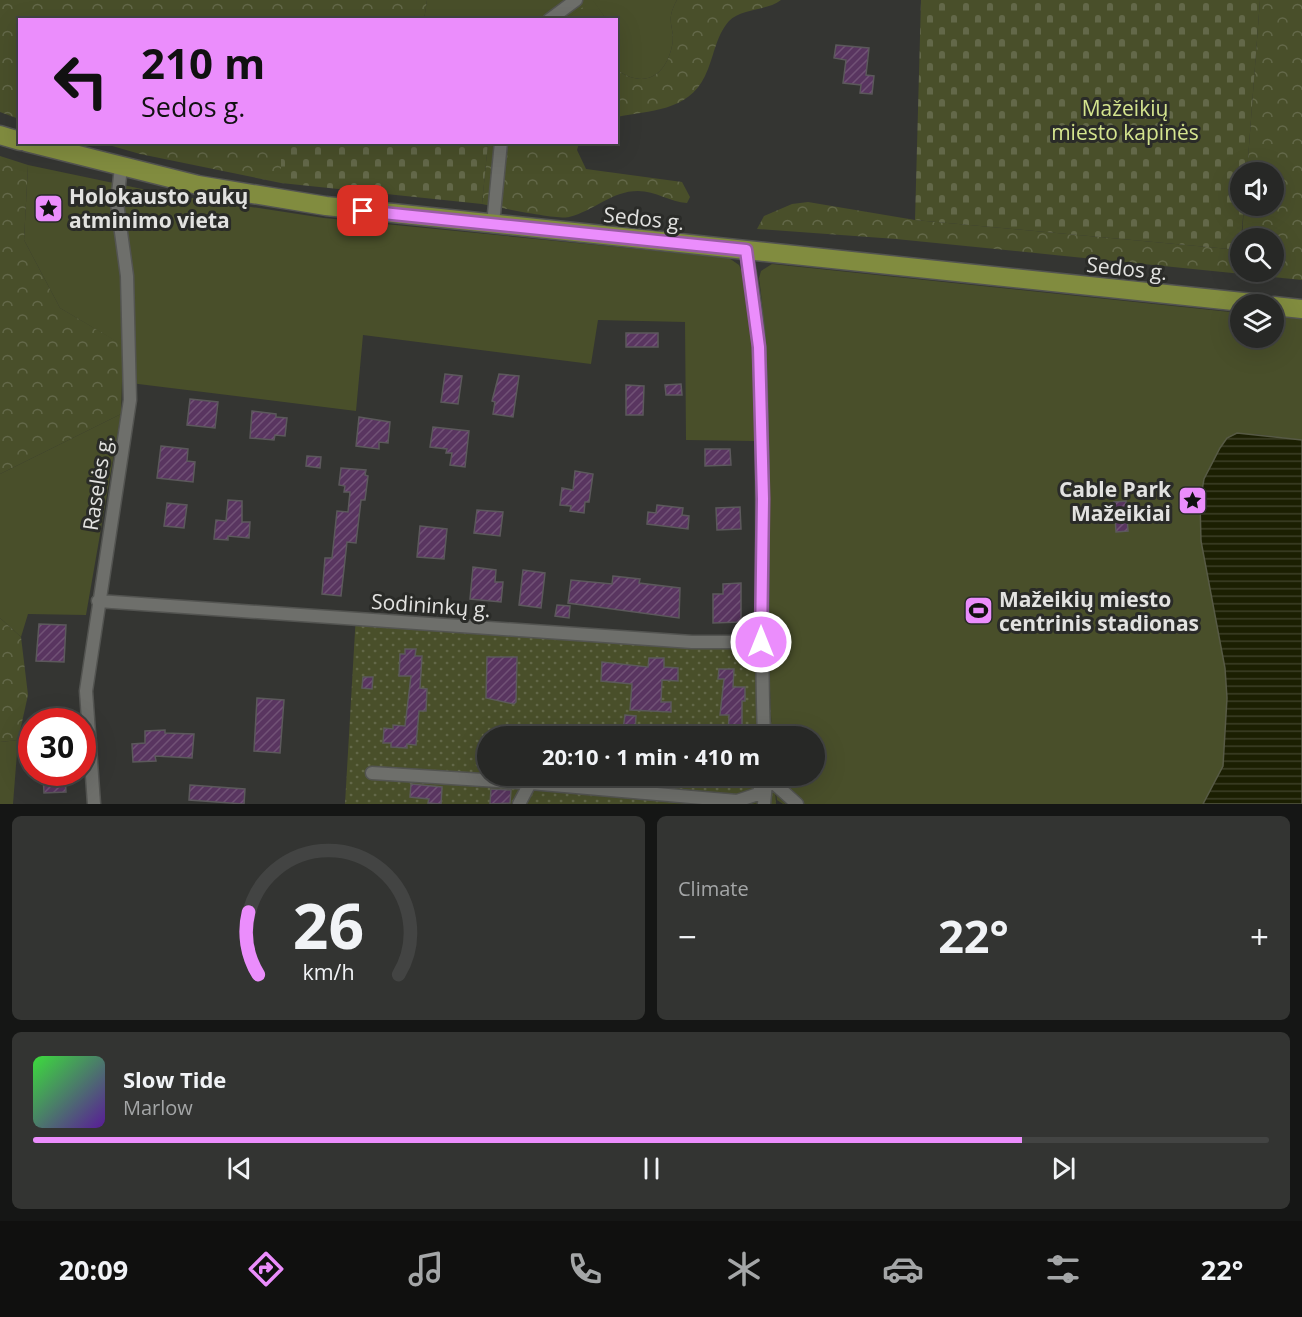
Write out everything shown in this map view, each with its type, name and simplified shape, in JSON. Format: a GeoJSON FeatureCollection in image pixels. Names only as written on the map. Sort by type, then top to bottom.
{"type":"FeatureCollection","features":[{"type":"Feature","properties":{"kind":"main road"},"geometry":{"type":"LineString","coordinates":[[0,135],[18,140]]}},
{"type":"Feature","properties":{"kind":"main road","name":"Sedos g."},"geometry":{"type":"LineString","coordinates":[[34,144],[121,167],[267,198],[493,224],[1230,301]]}},
{"type":"Feature","properties":{"kind":"main road"},"geometry":{"type":"LineString","coordinates":[[1284,307],[1302,309]]}},
{"type":"Feature","properties":{"kind":"street"},"geometry":{"type":"LineString","coordinates":[[552,18],[576,0]]}},
{"type":"Feature","properties":{"kind":"street"},"geometry":{"type":"LineString","coordinates":[[493,224],[501,144]]}},
{"type":"Feature","properties":{"kind":"street","name":"Raselės g."},"geometry":{"type":"LineString","coordinates":[[94,804],[86,691],[130,400],[127,276],[117,203],[121,167]]}},
{"type":"Feature","properties":{"kind":"street"},"geometry":{"type":"LineString","coordinates":[[746,250],[759,347],[763,499],[761,642],[765,726]]}},
{"type":"Feature","properties":{"kind":"street","name":"Sodininkų g."},"geometry":{"type":"LineString","coordinates":[[98,601],[692,642],[761,642]]}},
{"type":"Feature","properties":{"kind":"street"},"geometry":{"type":"LineString","coordinates":[[372,772],[477,779]]}},
{"type":"Feature","properties":{"kind":"street"},"geometry":{"type":"LineString","coordinates":[[519,804],[528,786]]}},
{"type":"Feature","properties":{"kind":"street"},"geometry":{"type":"LineString","coordinates":[[564,786],[736,801],[749,799],[758,794],[762,786]]}},
{"type":"Feature","properties":{"kind":"street"},"geometry":{"type":"LineString","coordinates":[[764,804],[765,786]]}},
{"type":"Feature","properties":{"kind":"street"},"geometry":{"type":"LineString","coordinates":[[777,786],[797,804]]}},
{"type":"Feature","properties":{"kind":"green space"},"geometry":{"type":"Polygon","coordinates":[[[0,0],[427,0],[424,18],[18,18],[18,119],[0,112],[0,0]]]}},
{"type":"Feature","properties":{"kind":"green space"},"geometry":{"type":"Polygon","coordinates":[[[427,0],[677,0],[671,14],[673,39],[669,57],[658,72],[644,79],[618,70],[618,18],[605,18],[593,1],[568,18],[424,18],[427,0]]]}},
{"type":"Feature","properties":{"kind":"green space"},"geometry":{"type":"Polygon","coordinates":[[[593,0],[605,18],[567,18],[593,0]]]}},
{"type":"Feature","properties":{"kind":"green space"},"geometry":{"type":"Polygon","coordinates":[[[677,0],[781,0],[741,14],[729,21],[724,27],[705,76],[689,97],[667,107],[618,117],[618,70],[644,79],[652,77],[664,66],[672,46],[671,14],[677,0]]]}},
{"type":"Feature","properties":{"kind":"green space","name":"Mažeikių miesto kapinės"},"geometry":{"type":"Polygon","coordinates":[[[921,0],[1260,0],[1248,162],[1230,162],[1230,216],[1243,216],[1242,228],[1230,228],[1230,249],[915,220],[921,0]]]}},
{"type":"Feature","properties":{"kind":"green space"},"geometry":{"type":"Polygon","coordinates":[[[1260,0],[1302,0],[1302,280],[1284,278],[1284,228],[1243,228],[1243,216],[1284,216],[1284,162],[1248,162],[1260,0]]]}},
{"type":"Feature","properties":{"kind":"green space"},"geometry":{"type":"Polygon","coordinates":[[[105,144],[281,144],[281,183],[140,154],[105,144]]]}},
{"type":"Feature","properties":{"kind":"green space"},"geometry":{"type":"Polygon","coordinates":[[[281,144],[488,144],[482,204],[281,183],[281,144]]]}},
{"type":"Feature","properties":{"kind":"green space"},"geometry":{"type":"Polygon","coordinates":[[[488,144],[579,144],[577,150],[586,169],[682,182],[690,197],[687,203],[645,191],[628,192],[569,217],[553,217],[482,204],[488,144]]]}},
{"type":"Feature","properties":{"kind":"green space"},"geometry":{"type":"Polygon","coordinates":[[[0,156],[28,165],[24,240],[60,308],[123,345],[121,414],[0,474],[0,156]]]}},
{"type":"Feature","properties":{"kind":"green space"},"geometry":{"type":"Polygon","coordinates":[[[28,165],[166,194],[324,218],[729,258],[739,265],[744,276],[754,342],[755,441],[686,440],[685,322],[598,320],[591,364],[363,335],[356,411],[122,382],[122,345],[60,308],[24,240],[28,165]]]}},
{"type":"Feature","properties":{"kind":"green space"},"geometry":{"type":"Polygon","coordinates":[[[808,202],[915,220],[1230,249],[1230,273],[896,239],[757,229],[764,216],[792,204],[808,202]]]}},
{"type":"Feature","properties":{"kind":"green space"},"geometry":{"type":"Polygon","coordinates":[[[772,264],[1230,312],[1230,348],[1284,348],[1284,317],[1302,319],[1302,440],[1254,434],[1227,438],[1204,479],[1200,501],[1201,541],[1225,668],[1227,697],[1223,766],[1203,804],[783,804],[777,800],[775,786],[825,786],[825,726],[772,726],[767,386],[759,278],[761,271],[772,264]]]}},
{"type":"Feature","properties":{"kind":"green space"},"geometry":{"type":"Polygon","coordinates":[[[121,414],[86,615],[28,614],[21,637],[0,618],[0,474],[121,414]]]}},
{"type":"Feature","properties":{"kind":"green space"},"geometry":{"type":"Polygon","coordinates":[[[356,614],[767,641],[771,726],[477,726],[477,786],[775,786],[776,804],[345,804],[356,614]]]}},
{"type":"Feature","properties":{"kind":"green space"},"geometry":{"type":"Polygon","coordinates":[[[0,618],[21,637],[28,695],[25,708],[18,708],[18,740],[0,742],[0,618]]]}},
{"type":"Feature","properties":{"kind":"green space"},"geometry":{"type":"Polygon","coordinates":[[[18,740],[13,804],[0,804],[0,742],[18,740]]]}},
{"type":"Feature","properties":{"kind":"shaded area"},"geometry":{"type":"Polygon","coordinates":[[[1237,433],[1302,440],[1302,804],[1203,804],[1223,766],[1227,698],[1225,668],[1201,541],[1200,501],[1204,479],[1220,448],[1227,438],[1237,433]]]}},
{"type":"Feature","properties":{"kind":"building"},"geometry":{"type":"Polygon","coordinates":[[[836,45],[869,48],[866,75],[874,76],[872,94],[860,93],[861,85],[843,83],[846,60],[834,58],[836,45]]]}},
{"type":"Feature","properties":{"kind":"building"},"geometry":{"type":"Polygon","coordinates":[[[626,333],[658,333],[658,347],[626,347],[626,333]]]}},
{"type":"Feature","properties":{"kind":"building"},"geometry":{"type":"Polygon","coordinates":[[[445,374],[462,376],[458,404],[441,402],[445,374]]]}},
{"type":"Feature","properties":{"kind":"building"},"geometry":{"type":"Polygon","coordinates":[[[499,374],[519,376],[513,417],[493,414],[495,402],[492,401],[499,374]]]}},
{"type":"Feature","properties":{"kind":"building"},"geometry":{"type":"Polygon","coordinates":[[[681,384],[682,395],[666,395],[665,385],[681,384]]]}},
{"type":"Feature","properties":{"kind":"building"},"geometry":{"type":"Polygon","coordinates":[[[626,385],[644,386],[643,415],[626,415],[626,385]]]}},
{"type":"Feature","properties":{"kind":"building"},"geometry":{"type":"Polygon","coordinates":[[[190,399],[218,402],[215,428],[187,425],[190,399]]]}},
{"type":"Feature","properties":{"kind":"building"},"geometry":{"type":"Polygon","coordinates":[[[252,411],[287,418],[285,436],[275,435],[274,440],[250,438],[252,411]]]}},
{"type":"Feature","properties":{"kind":"building"},"geometry":{"type":"Polygon","coordinates":[[[359,417],[390,422],[388,443],[379,442],[379,449],[356,446],[359,417]]]}},
{"type":"Feature","properties":{"kind":"building"},"geometry":{"type":"Polygon","coordinates":[[[433,427],[469,431],[465,467],[450,465],[452,453],[446,453],[447,449],[430,447],[433,427]]]}},
{"type":"Feature","properties":{"kind":"building"},"geometry":{"type":"Polygon","coordinates":[[[161,446],[188,449],[187,461],[195,462],[193,482],[157,478],[161,446]]]}},
{"type":"Feature","properties":{"kind":"building"},"geometry":{"type":"Polygon","coordinates":[[[705,449],[730,449],[731,465],[705,466],[705,449]]]}},
{"type":"Feature","properties":{"kind":"building"},"geometry":{"type":"Polygon","coordinates":[[[307,456],[321,457],[320,468],[306,466],[307,456]]]}},
{"type":"Feature","properties":{"kind":"building"},"geometry":{"type":"Polygon","coordinates":[[[341,468],[366,470],[365,475],[368,476],[365,500],[361,500],[356,543],[347,542],[341,596],[322,594],[325,558],[332,558],[337,511],[348,512],[350,492],[344,492],[345,486],[339,485],[341,468]]]}},
{"type":"Feature","properties":{"kind":"building"},"geometry":{"type":"Polygon","coordinates":[[[575,471],[593,474],[589,502],[585,502],[584,513],[570,511],[571,506],[560,505],[562,488],[573,490],[575,471]]]}},
{"type":"Feature","properties":{"kind":"building"},"geometry":{"type":"Polygon","coordinates":[[[228,500],[242,501],[242,522],[250,522],[249,538],[228,536],[228,540],[214,539],[216,520],[226,521],[228,500]]]}},
{"type":"Feature","properties":{"kind":"building"},"geometry":{"type":"Polygon","coordinates":[[[1126,501],[1128,531],[1116,532],[1114,502],[1126,501]]]}},
{"type":"Feature","properties":{"kind":"building"},"geometry":{"type":"Polygon","coordinates":[[[167,503],[187,505],[184,528],[164,526],[167,503]]]}},
{"type":"Feature","properties":{"kind":"building"},"geometry":{"type":"Polygon","coordinates":[[[657,505],[683,508],[682,515],[689,516],[688,529],[647,524],[648,512],[656,513],[657,505]]]}},
{"type":"Feature","properties":{"kind":"building"},"geometry":{"type":"Polygon","coordinates":[[[740,507],[741,529],[717,530],[716,508],[740,507]]]}},
{"type":"Feature","properties":{"kind":"building"},"geometry":{"type":"Polygon","coordinates":[[[477,510],[503,512],[500,536],[474,533],[477,510]]]}},
{"type":"Feature","properties":{"kind":"building"},"geometry":{"type":"Polygon","coordinates":[[[420,526],[447,529],[444,559],[417,557],[420,526]]]}},
{"type":"Feature","properties":{"kind":"building"},"geometry":{"type":"Polygon","coordinates":[[[473,567],[496,570],[495,582],[503,582],[501,602],[470,599],[473,567]]]}},
{"type":"Feature","properties":{"kind":"building"},"geometry":{"type":"Polygon","coordinates":[[[523,570],[545,573],[541,608],[519,605],[523,570]]]}},
{"type":"Feature","properties":{"kind":"building"},"geometry":{"type":"Polygon","coordinates":[[[613,576],[640,579],[639,583],[680,588],[679,618],[568,603],[571,580],[612,584],[613,576]]]}},
{"type":"Feature","properties":{"kind":"building"},"geometry":{"type":"Polygon","coordinates":[[[741,583],[741,622],[713,623],[713,594],[723,594],[723,584],[741,583]]]}},
{"type":"Feature","properties":{"kind":"building"},"geometry":{"type":"Polygon","coordinates":[[[557,605],[570,606],[569,618],[555,616],[557,605]]]}},
{"type":"Feature","properties":{"kind":"building"},"geometry":{"type":"Polygon","coordinates":[[[39,624],[66,625],[64,662],[36,661],[39,624]]]}},
{"type":"Feature","properties":{"kind":"building"},"geometry":{"type":"Polygon","coordinates":[[[405,649],[416,649],[415,656],[422,656],[420,688],[427,689],[426,711],[419,711],[416,745],[407,744],[407,748],[391,747],[391,743],[383,743],[384,728],[393,729],[393,725],[405,726],[411,676],[399,676],[400,654],[405,654],[405,649]]]}},
{"type":"Feature","properties":{"kind":"building"},"geometry":{"type":"Polygon","coordinates":[[[487,657],[517,657],[516,702],[514,704],[486,698],[487,657]]]}},
{"type":"Feature","properties":{"kind":"building"},"geometry":{"type":"Polygon","coordinates":[[[649,658],[664,658],[664,667],[678,668],[678,681],[662,680],[661,702],[671,702],[671,712],[630,710],[632,684],[601,681],[602,662],[648,667],[649,658]]]}},
{"type":"Feature","properties":{"kind":"building"},"geometry":{"type":"Polygon","coordinates":[[[719,669],[734,669],[733,687],[745,687],[745,701],[742,701],[742,726],[728,726],[729,715],[720,715],[724,679],[718,679],[719,669]]]}},
{"type":"Feature","properties":{"kind":"building"},"geometry":{"type":"Polygon","coordinates":[[[363,677],[373,677],[372,689],[362,688],[363,677]]]}},
{"type":"Feature","properties":{"kind":"building"},"geometry":{"type":"Polygon","coordinates":[[[257,698],[284,700],[280,753],[254,751],[257,698]]]}},
{"type":"Feature","properties":{"kind":"building"},"geometry":{"type":"Polygon","coordinates":[[[625,715],[636,716],[635,726],[624,726],[625,715]]]}},
{"type":"Feature","properties":{"kind":"building"},"geometry":{"type":"Polygon","coordinates":[[[165,730],[165,733],[194,734],[192,758],[155,756],[156,761],[133,762],[132,744],[145,743],[145,731],[165,730]]]}},
{"type":"Feature","properties":{"kind":"building"},"geometry":{"type":"Polygon","coordinates":[[[411,784],[442,787],[441,804],[428,803],[429,799],[410,797],[411,784]]]}},
{"type":"Feature","properties":{"kind":"building"},"geometry":{"type":"Polygon","coordinates":[[[190,785],[245,789],[244,804],[189,800],[190,785]]]}},
{"type":"Feature","properties":{"kind":"building"},"geometry":{"type":"Polygon","coordinates":[[[44,786],[66,786],[66,792],[44,793],[44,786]]]}},
{"type":"Feature","properties":{"kind":"building"},"geometry":{"type":"Polygon","coordinates":[[[491,789],[511,790],[510,803],[490,804],[491,789]]]}},
{"type":"Feature","properties":{"kind":"place","name":"Holokausto aukų atminimo vieta"},"geometry":{"type":"Point","coordinates":[48,208]}},
{"type":"Feature","properties":{"kind":"place","name":"Cable Park Mažeikiai"},"geometry":{"type":"Point","coordinates":[1192,501]}},
{"type":"Feature","properties":{"kind":"place","name":"Mažeikių miesto centrinis stadionas"},"geometry":{"type":"Point","coordinates":[978,611]}},
{"type":"Feature","properties":{"kind":"route"},"geometry":{"type":"LineString","coordinates":[[363,211],[746,250],[759,347],[763,499],[761,642]]}}]}
